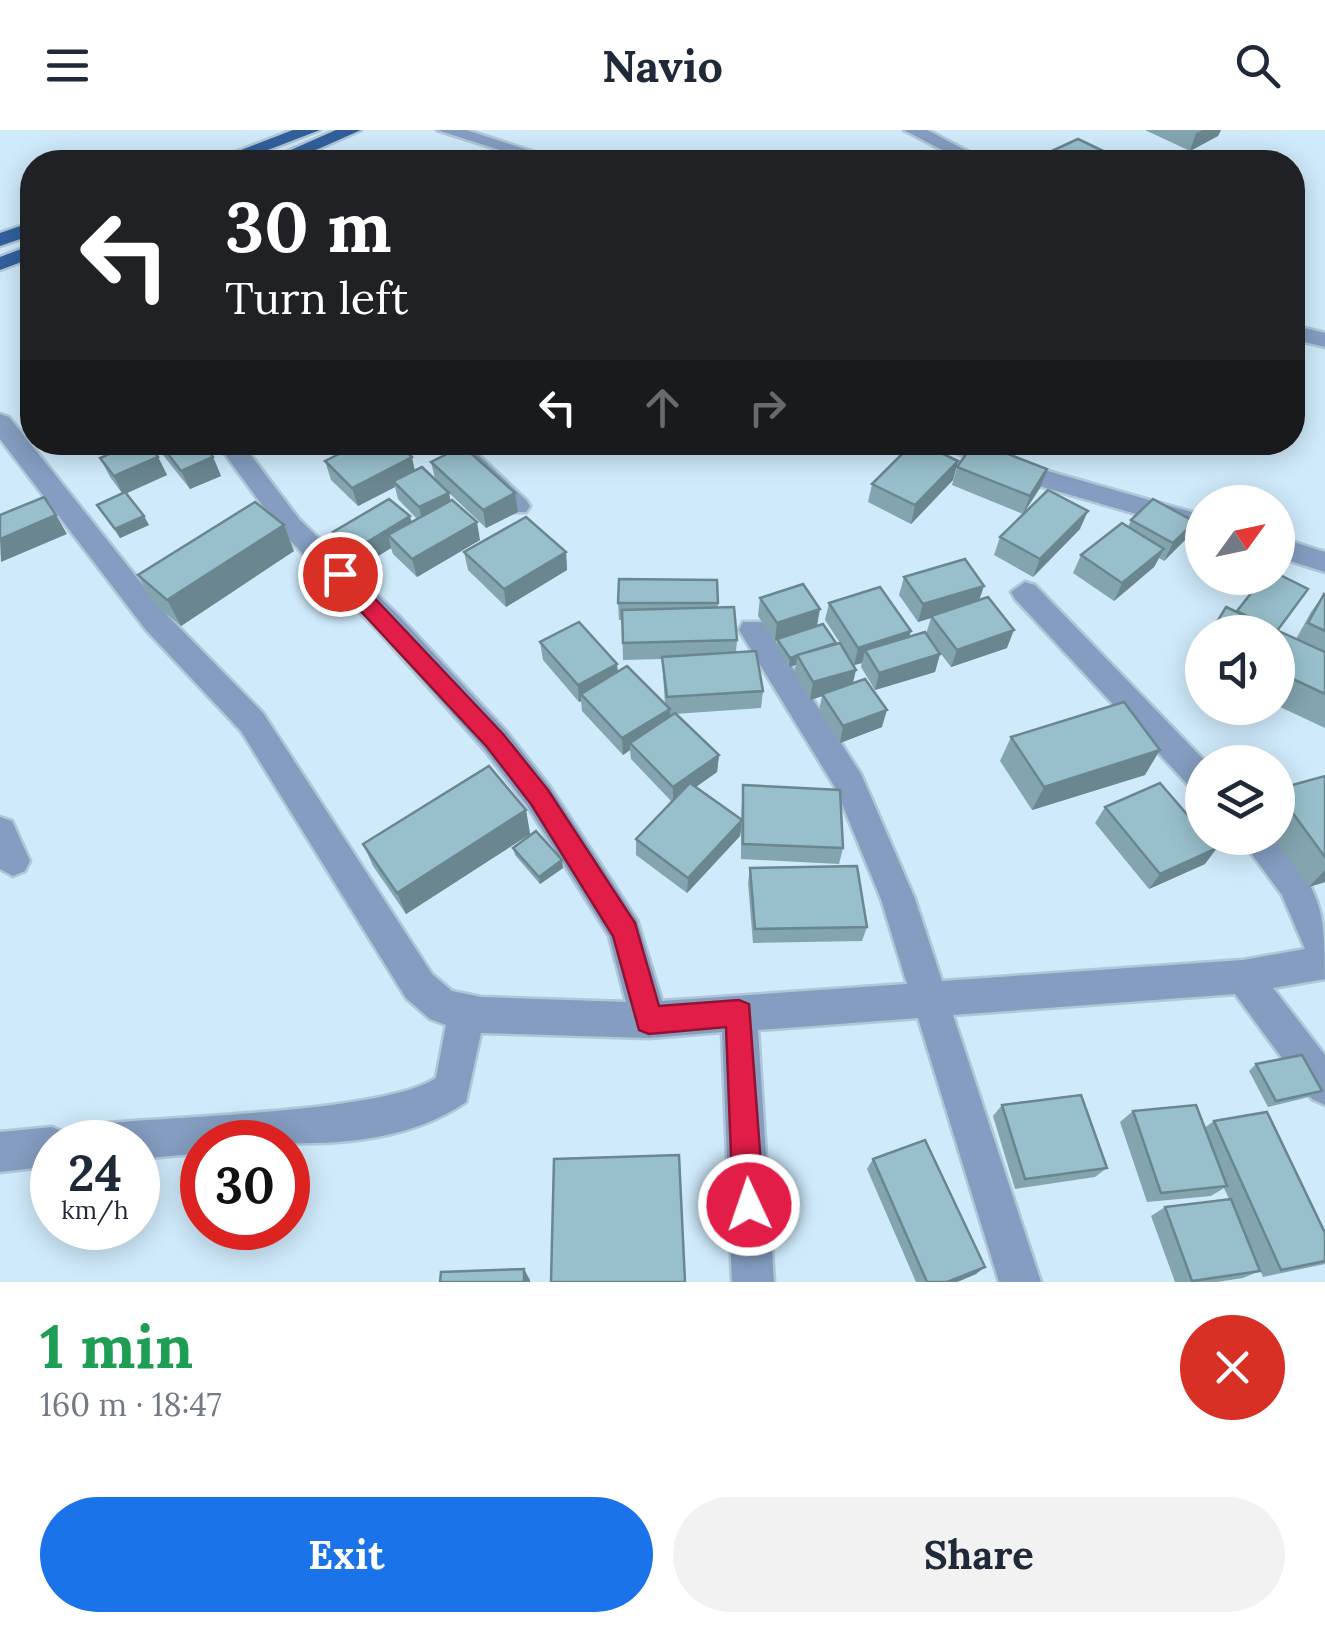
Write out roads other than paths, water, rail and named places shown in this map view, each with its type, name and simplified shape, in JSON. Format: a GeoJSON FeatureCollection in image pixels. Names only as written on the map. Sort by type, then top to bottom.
{"type":"FeatureCollection","features":[{"type":"Feature","properties":{"kind":"main road"},"geometry":{"type":"LineString","coordinates":[[254,150],[312,130]]}},
{"type":"Feature","properties":{"kind":"main road"},"geometry":{"type":"LineString","coordinates":[[299,150],[352,130]]}},
{"type":"Feature","properties":{"kind":"street"},"geometry":{"type":"LineString","coordinates":[[446,130],[515,150]]}},
{"type":"Feature","properties":{"kind":"street"},"geometry":{"type":"LineString","coordinates":[[913,130],[954,150]]}},
{"type":"Feature","properties":{"kind":"street"},"geometry":{"type":"LineString","coordinates":[[36,455],[156,622],[252,722],[419,986],[443,1007],[466,1012],[649,1020],[1243,977],[1325,959],[1295,886],[1270,855]]}},
{"type":"Feature","properties":{"kind":"street"},"geometry":{"type":"LineString","coordinates":[[238,455],[290,525],[402,638],[539,797],[625,932],[649,1020]]}},
{"type":"Feature","properties":{"kind":"street"},"geometry":{"type":"LineString","coordinates":[[464,455],[517,506]]}},
{"type":"Feature","properties":{"kind":"street"},"geometry":{"type":"LineString","coordinates":[[978,455],[1007,468],[1185,519]]}},
{"type":"Feature","properties":{"kind":"street"},"geometry":{"type":"LineString","coordinates":[[1295,552],[1325,562]]}},
{"type":"Feature","properties":{"kind":"street"},"geometry":{"type":"LineString","coordinates":[[1024,592],[1185,762]]}},
{"type":"Feature","properties":{"kind":"street"},"geometry":{"type":"LineString","coordinates":[[752,630],[850,783],[898,899],[1020,1282]]}},
{"type":"Feature","properties":{"kind":"street"},"geometry":{"type":"LineString","coordinates":[[1243,977],[1325,1086]]}},
{"type":"Feature","properties":{"kind":"street"},"geometry":{"type":"LineString","coordinates":[[160,1137],[359,1120],[428,1106],[453,1089],[466,1012]]}},
{"type":"Feature","properties":{"kind":"street"},"geometry":{"type":"LineString","coordinates":[[739,1013],[753,1282]]}},
{"type":"Feature","properties":{"kind":"street"},"geometry":{"type":"LineString","coordinates":[[0,1152],[30,1150]]}}]}
